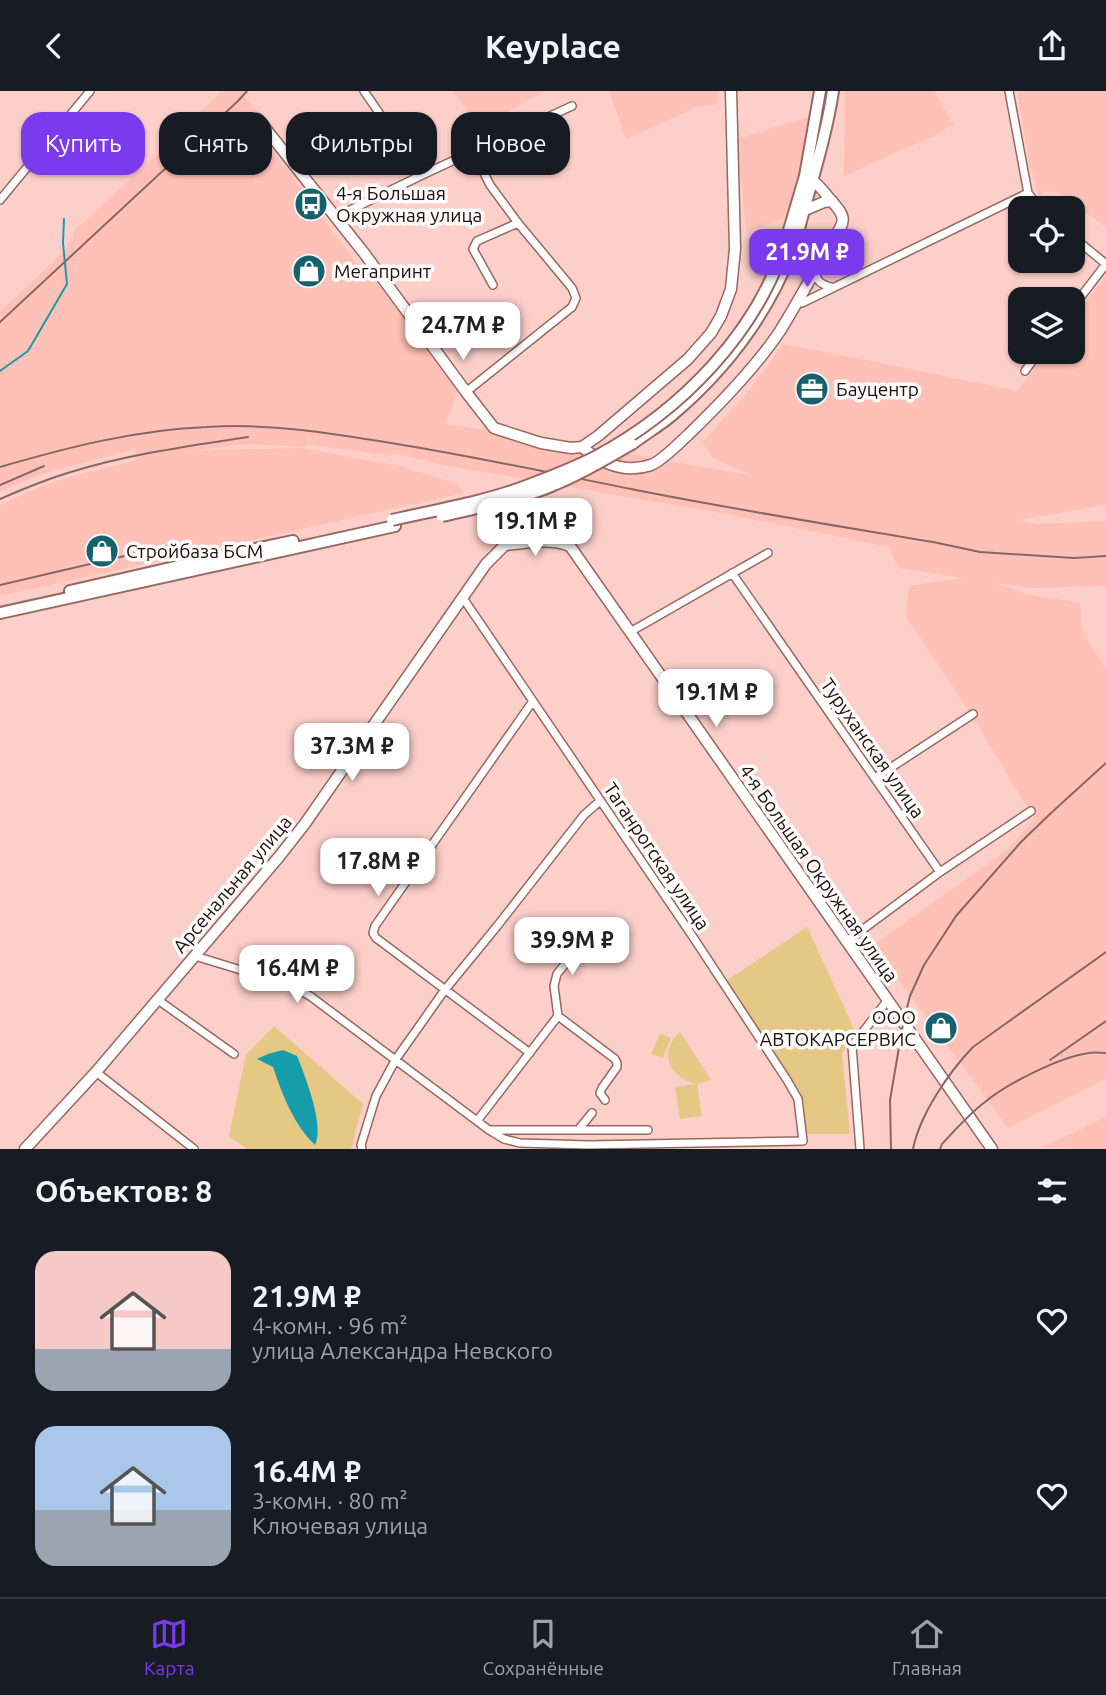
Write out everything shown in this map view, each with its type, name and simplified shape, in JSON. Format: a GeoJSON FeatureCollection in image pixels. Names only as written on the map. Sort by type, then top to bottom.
{"type":"FeatureCollection","features":[{"type":"Feature","properties":{"kind":"main road"},"geometry":{"type":"LineString","coordinates":[[792,238],[820,91]]}},
{"type":"Feature","properties":{"kind":"main road"},"geometry":{"type":"LineString","coordinates":[[0,606],[227,555],[486,506],[555,485],[641,437],[670,417],[724,366],[761,314],[773,292],[813,181],[833,91]]}},
{"type":"Feature","properties":{"kind":"main road"},"geometry":{"type":"LineString","coordinates":[[0,613],[393,523]]}},
{"type":"Feature","properties":{"kind":"street"},"geometry":{"type":"LineString","coordinates":[[0,200],[90,91]]}},
{"type":"Feature","properties":{"kind":"street"},"geometry":{"type":"LineString","coordinates":[[364,91],[379,112]]}},
{"type":"Feature","properties":{"kind":"street"},"geometry":{"type":"LineString","coordinates":[[272,137],[336,217],[494,428],[541,443],[572,448],[586,445],[688,359],[712,333],[722,316],[731,289],[735,249],[731,91]]}},
{"type":"Feature","properties":{"kind":"street"},"geometry":{"type":"LineString","coordinates":[[1010,91],[1030,196]]}},
{"type":"Feature","properties":{"kind":"street"},"geometry":{"type":"LineString","coordinates":[[559,112],[572,106]]}},
{"type":"Feature","properties":{"kind":"street"},"geometry":{"type":"LineString","coordinates":[[336,217],[420,175]]}},
{"type":"Feature","properties":{"kind":"street"},"geometry":{"type":"LineString","coordinates":[[466,392],[572,307],[576,298],[572,288],[518,223],[485,175]]}},
{"type":"Feature","properties":{"kind":"street"},"geometry":{"type":"LineString","coordinates":[[586,445],[603,458],[622,467],[650,465],[687,436],[737,384],[771,344],[840,231],[843,214],[813,181]]}},
{"type":"Feature","properties":{"kind":"street"},"geometry":{"type":"LineString","coordinates":[[797,301],[802,303],[1028,193]]}},
{"type":"Feature","properties":{"kind":"street"},"geometry":{"type":"LineString","coordinates":[[803,211],[832,201]]}},
{"type":"Feature","properties":{"kind":"street"},"geometry":{"type":"LineString","coordinates":[[493,285],[473,249],[474,245],[477,241],[518,223]]}},
{"type":"Feature","properties":{"kind":"street"},"geometry":{"type":"LineString","coordinates":[[1085,247],[1106,264],[1085,291]]}},
{"type":"Feature","properties":{"kind":"street"},"geometry":{"type":"LineString","coordinates":[[816,268],[817,278],[824,285],[831,287]]}},
{"type":"Feature","properties":{"kind":"street"},"geometry":{"type":"LineString","coordinates":[[1025,371],[1030,364]]}},
{"type":"Feature","properties":{"kind":"street","name":"Арсенальная улица"},"geometry":{"type":"LineString","coordinates":[[25,1149],[96,1072],[278,858],[304,825],[486,564],[505,545],[559,542],[570,547]]}},
{"type":"Feature","properties":{"kind":"street","name":"4-я Большая Окружная улица"},"geometry":{"type":"LineString","coordinates":[[570,547],[992,1149]]}},
{"type":"Feature","properties":{"kind":"street"},"geometry":{"type":"LineString","coordinates":[[630,632],[768,553]]}},
{"type":"Feature","properties":{"kind":"street","name":"Туруханская улица"},"geometry":{"type":"LineString","coordinates":[[732,573],[940,872]]}},
{"type":"Feature","properties":{"kind":"street","name":"Таганрогская улица"},"geometry":{"type":"LineString","coordinates":[[463,598],[787,1080],[798,1099],[803,1141],[548,1144],[520,1143],[504,1139],[489,1130]]}},
{"type":"Feature","properties":{"kind":"street"},"geometry":{"type":"LineString","coordinates":[[530,1053],[444,991],[373,933],[375,926],[534,701]]}},
{"type":"Feature","properties":{"kind":"street"},"geometry":{"type":"LineString","coordinates":[[875,778],[972,714]]}},
{"type":"Feature","properties":{"kind":"street"},"geometry":{"type":"LineString","coordinates":[[362,1149],[376,1096],[396,1059],[444,991],[584,815],[600,801]]}},
{"type":"Feature","properties":{"kind":"street"},"geometry":{"type":"LineString","coordinates":[[846,942],[940,872],[1031,811]]}},
{"type":"Feature","properties":{"kind":"street"},"geometry":{"type":"LineString","coordinates":[[477,1121],[558,1016],[554,986],[557,974],[585,939]]}},
{"type":"Feature","properties":{"kind":"street"},"geometry":{"type":"LineString","coordinates":[[195,956],[290,985],[310,996],[489,1130],[648,1130]]}},
{"type":"Feature","properties":{"kind":"street"},"geometry":{"type":"LineString","coordinates":[[158,1000],[233,1054]]}},
{"type":"Feature","properties":{"kind":"street"},"geometry":{"type":"LineString","coordinates":[[860,1149],[852,1046],[887,1001]]}},
{"type":"Feature","properties":{"kind":"street"},"geometry":{"type":"LineString","coordinates":[[558,1016],[615,1059],[617,1067],[600,1093],[605,1100]]}},
{"type":"Feature","properties":{"kind":"street"},"geometry":{"type":"LineString","coordinates":[[96,1072],[194,1149]]}},
{"type":"Feature","properties":{"kind":"street"},"geometry":{"type":"LineString","coordinates":[[579,1129],[592,1113]]}},
{"type":"Feature","properties":{"kind":"shaded area"},"geometry":{"type":"Polygon","coordinates":[[[222,91],[249,91],[244,97],[258,112],[201,112],[222,91]]]}},
{"type":"Feature","properties":{"kind":"shaded area"},"geometry":{"type":"Polygon","coordinates":[[[453,91],[545,91],[507,112],[469,112],[453,91]]]}},
{"type":"Feature","properties":{"kind":"shaded area"},"geometry":{"type":"Polygon","coordinates":[[[609,91],[717,91],[718,104],[697,107],[626,139],[609,91]]]}},
{"type":"Feature","properties":{"kind":"shaded area"},"geometry":{"type":"Polygon","coordinates":[[[845,91],[934,91],[953,124],[937,134],[844,176],[845,91]]]}},
{"type":"Feature","properties":{"kind":"shaded area"},"geometry":{"type":"Polygon","coordinates":[[[1017,91],[1106,91],[1106,227],[1085,212],[1085,196],[1063,196],[1057,192],[1046,191],[1039,196],[1030,166],[1017,91]]]}},
{"type":"Feature","properties":{"kind":"shaded area"},"geometry":{"type":"Polygon","coordinates":[[[808,117],[800,171],[789,216],[746,233],[737,139],[808,117]]]}},
{"type":"Feature","properties":{"kind":"shaded area"},"geometry":{"type":"Polygon","coordinates":[[[272,150],[286,169],[286,175],[291,175],[367,277],[373,274],[459,386],[446,424],[750,475],[713,458],[702,442],[749,391],[783,344],[1017,391],[1038,364],[1085,364],[1085,302],[1106,275],[1106,505],[1018,520],[1037,524],[1106,521],[1106,586],[1032,588],[993,583],[1027,594],[1080,603],[1081,626],[1106,666],[1106,1079],[1008,1128],[873,945],[1006,851],[1034,819],[976,722],[906,617],[909,586],[964,578],[898,568],[889,547],[726,514],[443,465],[393,453],[390,456],[306,444],[305,447],[254,444],[179,453],[303,448],[399,466],[457,484],[464,493],[0,596],[0,505],[61,479],[138,460],[135,449],[35,476],[0,492],[0,312],[65,250],[75,230],[135,175],[145,175],[145,165],[159,152],[159,175],[272,175],[272,150]]]}},
{"type":"Feature","properties":{"kind":"shaded area"},"geometry":{"type":"Polygon","coordinates":[[[807,927],[855,1031],[842,1054],[850,1134],[806,1134],[800,1091],[726,981],[807,927]]]}},
{"type":"Feature","properties":{"kind":"shaded area"},"geometry":{"type":"Polygon","coordinates":[[[274,1026],[363,1104],[351,1149],[247,1149],[229,1136],[246,1055],[274,1026]]]}},
{"type":"Feature","properties":{"kind":"shaded area"},"geometry":{"type":"Polygon","coordinates":[[[680,1032],[711,1080],[697,1084],[702,1116],[680,1119],[675,1087],[696,1084],[679,1076],[670,1063],[669,1048],[680,1032]]]}},
{"type":"Feature","properties":{"kind":"shaded area"},"geometry":{"type":"Polygon","coordinates":[[[660,1034],[671,1038],[663,1058],[651,1054],[660,1034]]]}},
{"type":"Feature","properties":{"kind":"shaded area"},"geometry":{"type":"Polygon","coordinates":[[[1106,1117],[1106,1149],[1041,1148],[1106,1117]]]}},
{"type":"Feature","properties":{"kind":"water"},"geometry":{"type":"Polygon","coordinates":[[[283,1050],[297,1056],[309,1088],[318,1126],[315,1145],[295,1119],[273,1067],[257,1059],[283,1050]]]}},
{"type":"Feature","properties":{"kind":"waterway"},"geometry":{"type":"LineString","coordinates":[[0,371],[28,351],[67,284],[63,243],[64,219]]}},
{"type":"Feature","properties":{"kind":"railway"},"geometry":{"type":"LineString","coordinates":[[0,322],[247,91]]}},
{"type":"Feature","properties":{"kind":"railway"},"geometry":{"type":"LineString","coordinates":[[0,467],[77,446],[154,432],[230,426],[276,428],[322,432],[421,448],[980,552],[1074,558],[1106,556]]}},
{"type":"Feature","properties":{"kind":"railway"},"geometry":{"type":"LineString","coordinates":[[0,499],[53,478],[115,460],[248,437]]}},
{"type":"Feature","properties":{"kind":"railway"},"geometry":{"type":"LineString","coordinates":[[0,485],[44,466]]}},
{"type":"Feature","properties":{"kind":"railway"},"geometry":{"type":"LineString","coordinates":[[0,585],[180,543]]}},
{"type":"Feature","properties":{"kind":"railway"},"geometry":{"type":"LineString","coordinates":[[891,1149],[890,1100],[903,1024],[910,996],[924,965],[956,916],[1021,842],[1106,763]]}},
{"type":"Feature","properties":{"kind":"railway"},"geometry":{"type":"LineString","coordinates":[[913,1149],[922,1122],[937,1094],[973,1047],[1106,952]]}},
{"type":"Feature","properties":{"kind":"railway"},"geometry":{"type":"LineString","coordinates":[[1050,1060],[1106,1021]]}},
{"type":"Feature","properties":{"kind":"railway"},"geometry":{"type":"LineString","coordinates":[[940,1149],[974,1112],[1007,1087],[1077,1055],[1106,1053]]}},
{"type":"Feature","properties":{"kind":"place","name":"4-я Большая Окружная улица"},"geometry":{"type":"Point","coordinates":[311,204]}},
{"type":"Feature","properties":{"kind":"place","name":"Мегапринт"},"geometry":{"type":"Point","coordinates":[309,271]}},
{"type":"Feature","properties":{"kind":"place","name":"Бауцентр"},"geometry":{"type":"Point","coordinates":[812,389]}},
{"type":"Feature","properties":{"kind":"place","name":"Стройбаза БСМ"},"geometry":{"type":"Point","coordinates":[102,551]}},
{"type":"Feature","properties":{"kind":"place","name":"ООО АВТОКАРСЕРВИС"},"geometry":{"type":"Point","coordinates":[941,1028]}}]}
